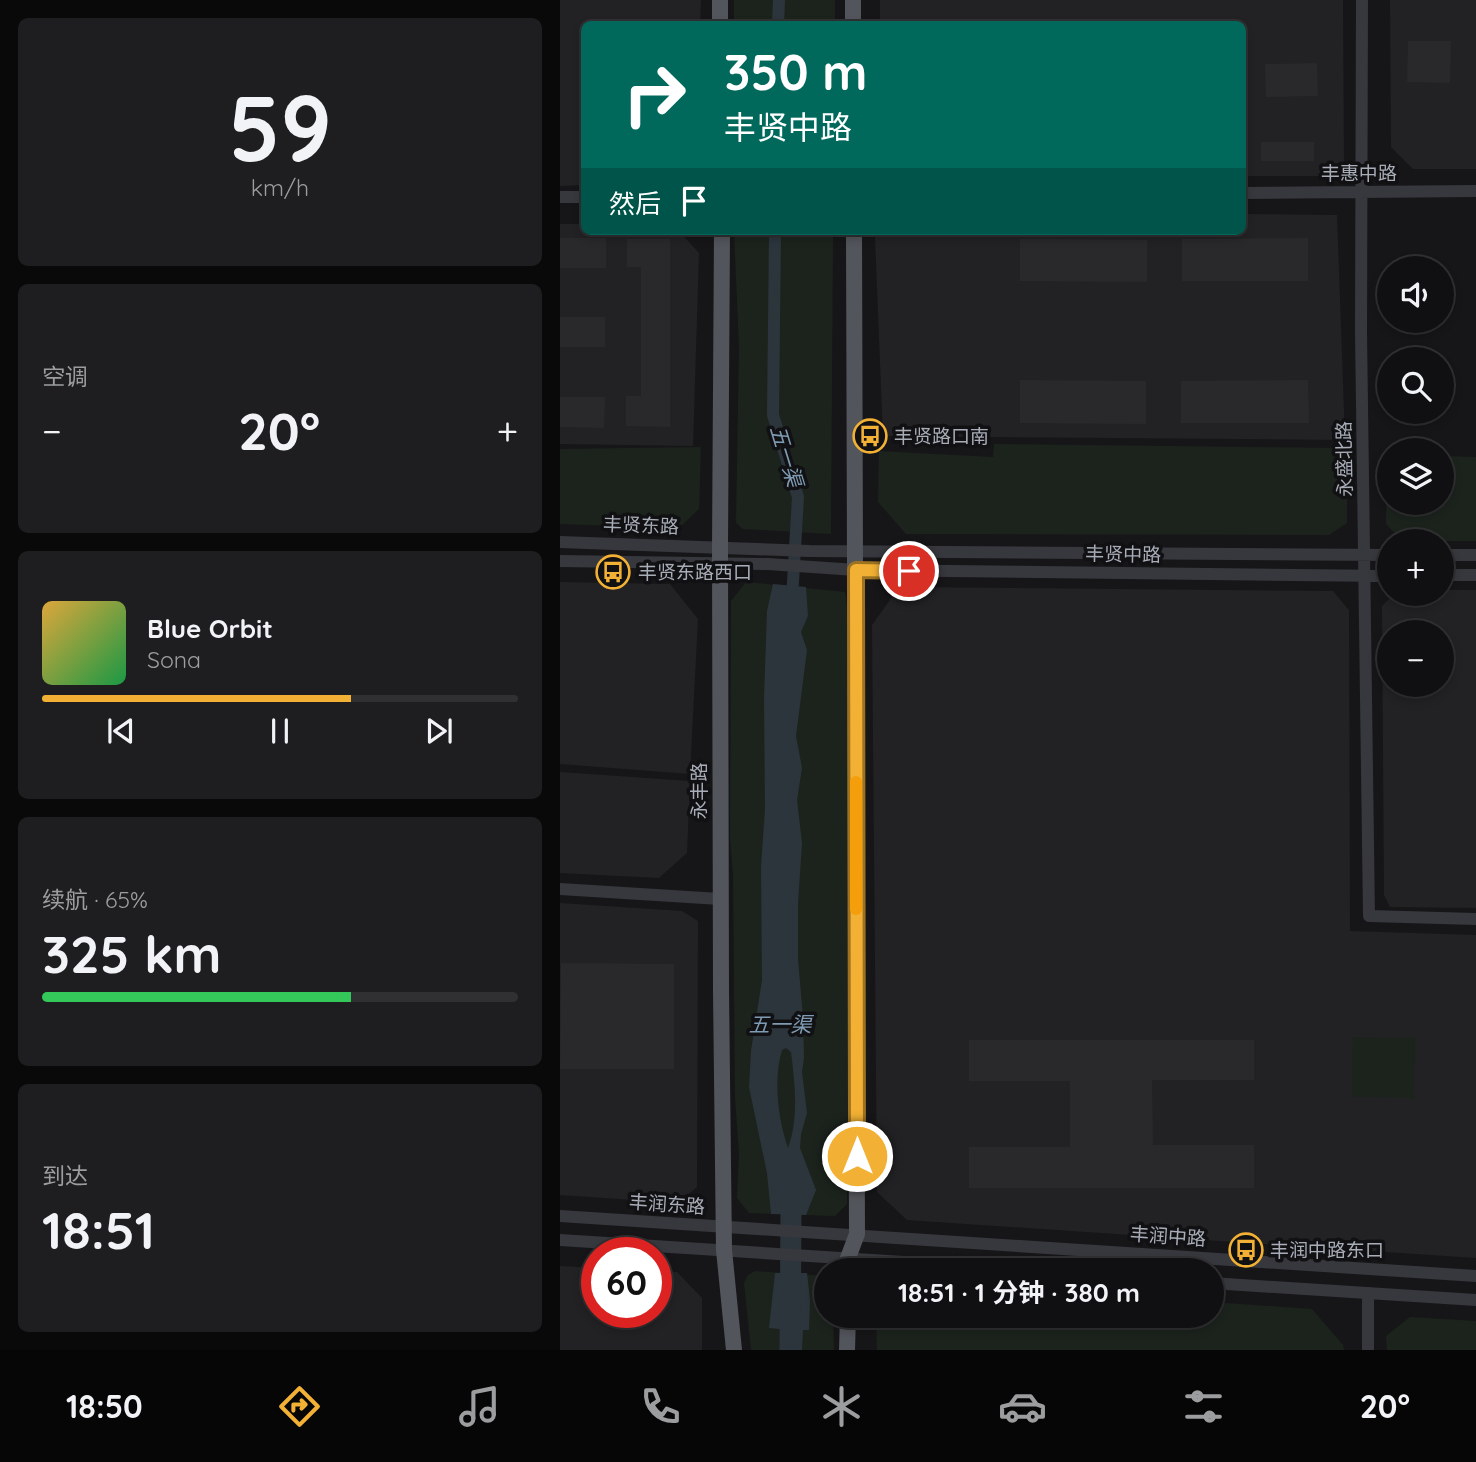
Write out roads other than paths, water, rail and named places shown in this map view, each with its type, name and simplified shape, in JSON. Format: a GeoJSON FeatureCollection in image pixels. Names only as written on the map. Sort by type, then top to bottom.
{"type":"FeatureCollection","features":[{"type":"Feature","properties":{"kind":"main road"},"geometry":{"type":"LineString","coordinates":[[720,0],[720,21]]}},
{"type":"Feature","properties":{"kind":"main road"},"geometry":{"type":"LineString","coordinates":[[853,0],[853,21]]}},
{"type":"Feature","properties":{"kind":"main road","name":"永丰路"},"geometry":{"type":"LineString","coordinates":[[722,235],[720,899],[724,1250],[734,1350]]}},
{"type":"Feature","properties":{"kind":"main road"},"geometry":{"type":"LineString","coordinates":[[850,1258],[857,1234],[854,235]]}},
{"type":"Feature","properties":{"kind":"main road"},"geometry":{"type":"LineString","coordinates":[[847,1350],[848,1328]]}},
{"type":"Feature","properties":{"kind":"street","name":"永盛北路"},"geometry":{"type":"LineString","coordinates":[[1362,0],[1369,916],[1476,919]]}},
{"type":"Feature","properties":{"kind":"street","name":"丰惠中路"},"geometry":{"type":"LineString","coordinates":[[1246,193],[1476,191]]}},
{"type":"Feature","properties":{"kind":"street"},"geometry":{"type":"LineString","coordinates":[[560,197],[581,197]]}},
{"type":"Feature","properties":{"kind":"street","name":"丰贤东路"},"geometry":{"type":"LineString","coordinates":[[560,542],[720,556]]}},
{"type":"Feature","properties":{"kind":"street","name":"丰贤中路"},"geometry":{"type":"LineString","coordinates":[[720,556],[766,549],[1377,555]]}},
{"type":"Feature","properties":{"kind":"street"},"geometry":{"type":"LineString","coordinates":[[1454,555],[1476,555]]}},
{"type":"Feature","properties":{"kind":"street","name":"丰贤中路"},"geometry":{"type":"LineString","coordinates":[[720,556],[768,564],[856,570],[1377,576]]}},
{"type":"Feature","properties":{"kind":"street","name":"丰贤东路"},"geometry":{"type":"LineString","coordinates":[[560,561],[720,556]]}},
{"type":"Feature","properties":{"kind":"street"},"geometry":{"type":"LineString","coordinates":[[1454,575],[1476,575]]}},
{"type":"Feature","properties":{"kind":"street"},"geometry":{"type":"LineString","coordinates":[[560,889],[720,899]]}},
{"type":"Feature","properties":{"kind":"street","name":"丰润东路"},"geometry":{"type":"LineString","coordinates":[[560,1216],[812,1232]]}},
{"type":"Feature","properties":{"kind":"street","name":"丰润中路"},"geometry":{"type":"LineString","coordinates":[[812,1232],[1476,1276]]}},
{"type":"Feature","properties":{"kind":"street"},"geometry":{"type":"LineString","coordinates":[[560,1240],[770,1252],[824,1258]]}},
{"type":"Feature","properties":{"kind":"street"},"geometry":{"type":"LineString","coordinates":[[1224,1284],[1476,1300]]}},
{"type":"Feature","properties":{"kind":"street"},"geometry":{"type":"LineString","coordinates":[[1368,1293],[1368,1350]]}},
{"type":"Feature","properties":{"kind":"water","name":"五一渠"},"geometry":{"type":"Polygon","coordinates":[[[773,584],[806,587],[808,616],[801,632],[807,650],[796,736],[802,768],[797,800],[802,843],[798,959],[803,1018],[802,1072],[807,1113],[800,1148],[816,1190],[806,1215],[771,1214],[767,1173],[749,1087],[751,1051],[762,980],[761,867],[765,809],[764,698],[767,611],[773,584]],[[786,1048],[782,1050],[777,1087],[779,1112],[788,1148],[795,1113],[791,1052],[786,1048]]]}},
{"type":"Feature","properties":{"kind":"water"},"geometry":{"type":"Polygon","coordinates":[[[775,1273],[807,1273],[809,1330],[803,1330],[802,1350],[781,1350],[780,1329],[769,1328],[775,1273]]]}},
{"type":"Feature","properties":{"kind":"waterway","name":"五一渠"},"geometry":{"type":"LineString","coordinates":[[778,21],[779,0]]}},
{"type":"Feature","properties":{"kind":"waterway","name":"五一渠"},"geometry":{"type":"LineString","coordinates":[[775,235],[773,415],[798,497],[792,599]]}},
{"type":"Feature","properties":{"kind":"waterway","name":"五一渠"},"geometry":{"type":"LineString","coordinates":[[785,1186],[791,1214],[790,1350]]}},
{"type":"Feature","properties":{"kind":"place","name":"丰贤路口南"},"geometry":{"type":"Point","coordinates":[870,436]}},
{"type":"Feature","properties":{"kind":"place","name":"丰贤东路西口"},"geometry":{"type":"Point","coordinates":[613,572]}},
{"type":"Feature","properties":{"kind":"place","name":"丰润中路东口"},"geometry":{"type":"Point","coordinates":[1246,1250]}}]}
